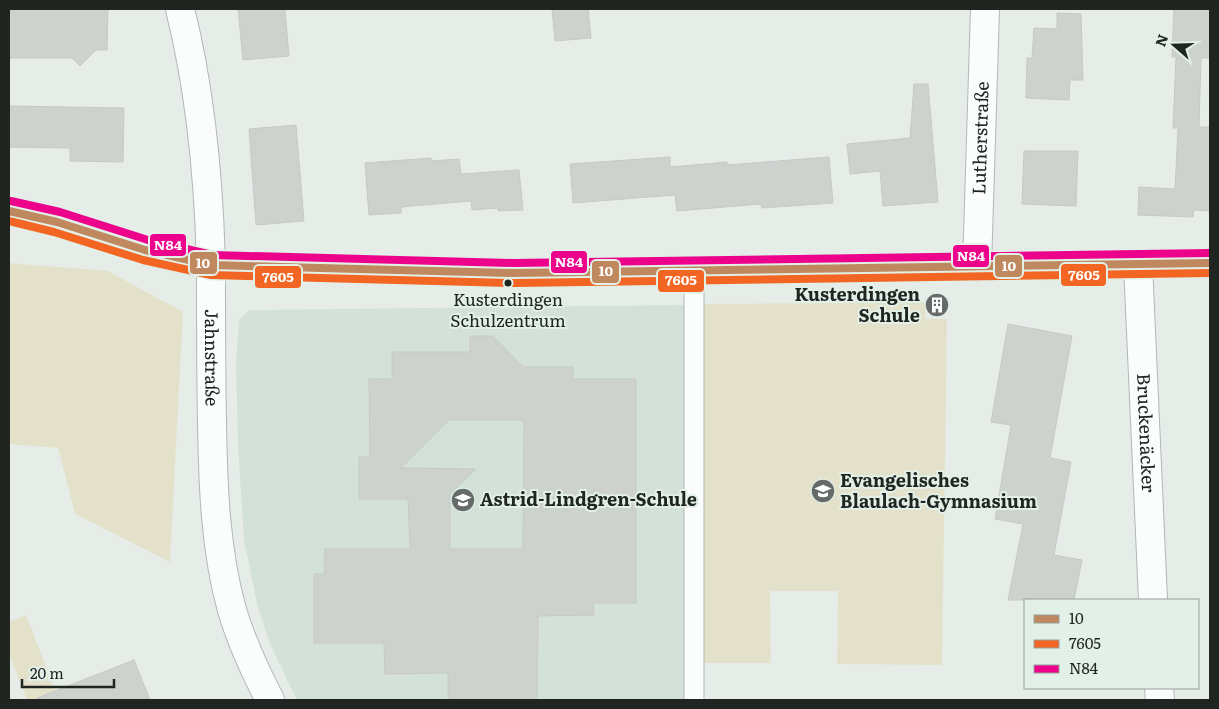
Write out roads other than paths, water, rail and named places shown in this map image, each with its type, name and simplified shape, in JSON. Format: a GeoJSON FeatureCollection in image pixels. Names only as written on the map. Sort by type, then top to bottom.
{"type":"FeatureCollection","features":[{"type":"Feature","properties":{"kind":"street","name":"Jahnstraße"},"geometry":{"type":"LineString","coordinates":[[180,9],[193,65],[200,113],[208,202],[211,266],[212,456],[219,542],[232,610],[245,646],[270,700]]}},
{"type":"Feature","properties":{"kind":"street","name":"Lutherstraße"},"geometry":{"type":"LineString","coordinates":[[977,267],[985,9]]}},
{"type":"Feature","properties":{"kind":"street"},"geometry":{"type":"LineString","coordinates":[[9,212],[57,222],[145,250],[211,266],[514,273],[1210,263]]}},
{"type":"Feature","properties":{"kind":"street","name":"Bruckenäcker"},"geometry":{"type":"LineString","coordinates":[[1138,264],[1153,599]]}},
{"type":"Feature","properties":{"kind":"lane"},"geometry":{"type":"LineString","coordinates":[[694,271],[694,700]]}},
{"type":"Feature","properties":{"kind":"place","name":"Kusterdingen Schulzentrum"},"geometry":{"type":"Point","coordinates":[508,283]}},
{"type":"Feature","properties":{"kind":"place","name":"Kusterdingen Schule"},"geometry":{"type":"Point","coordinates":[937,305]}},
{"type":"Feature","properties":{"kind":"place","name":"Evangelisches Blaulach-Gymnasium"},"geometry":{"type":"Point","coordinates":[823,491]}},
{"type":"Feature","properties":{"kind":"place","name":"Astrid-Lindgren-Schule"},"geometry":{"type":"Point","coordinates":[463,500]}}]}
